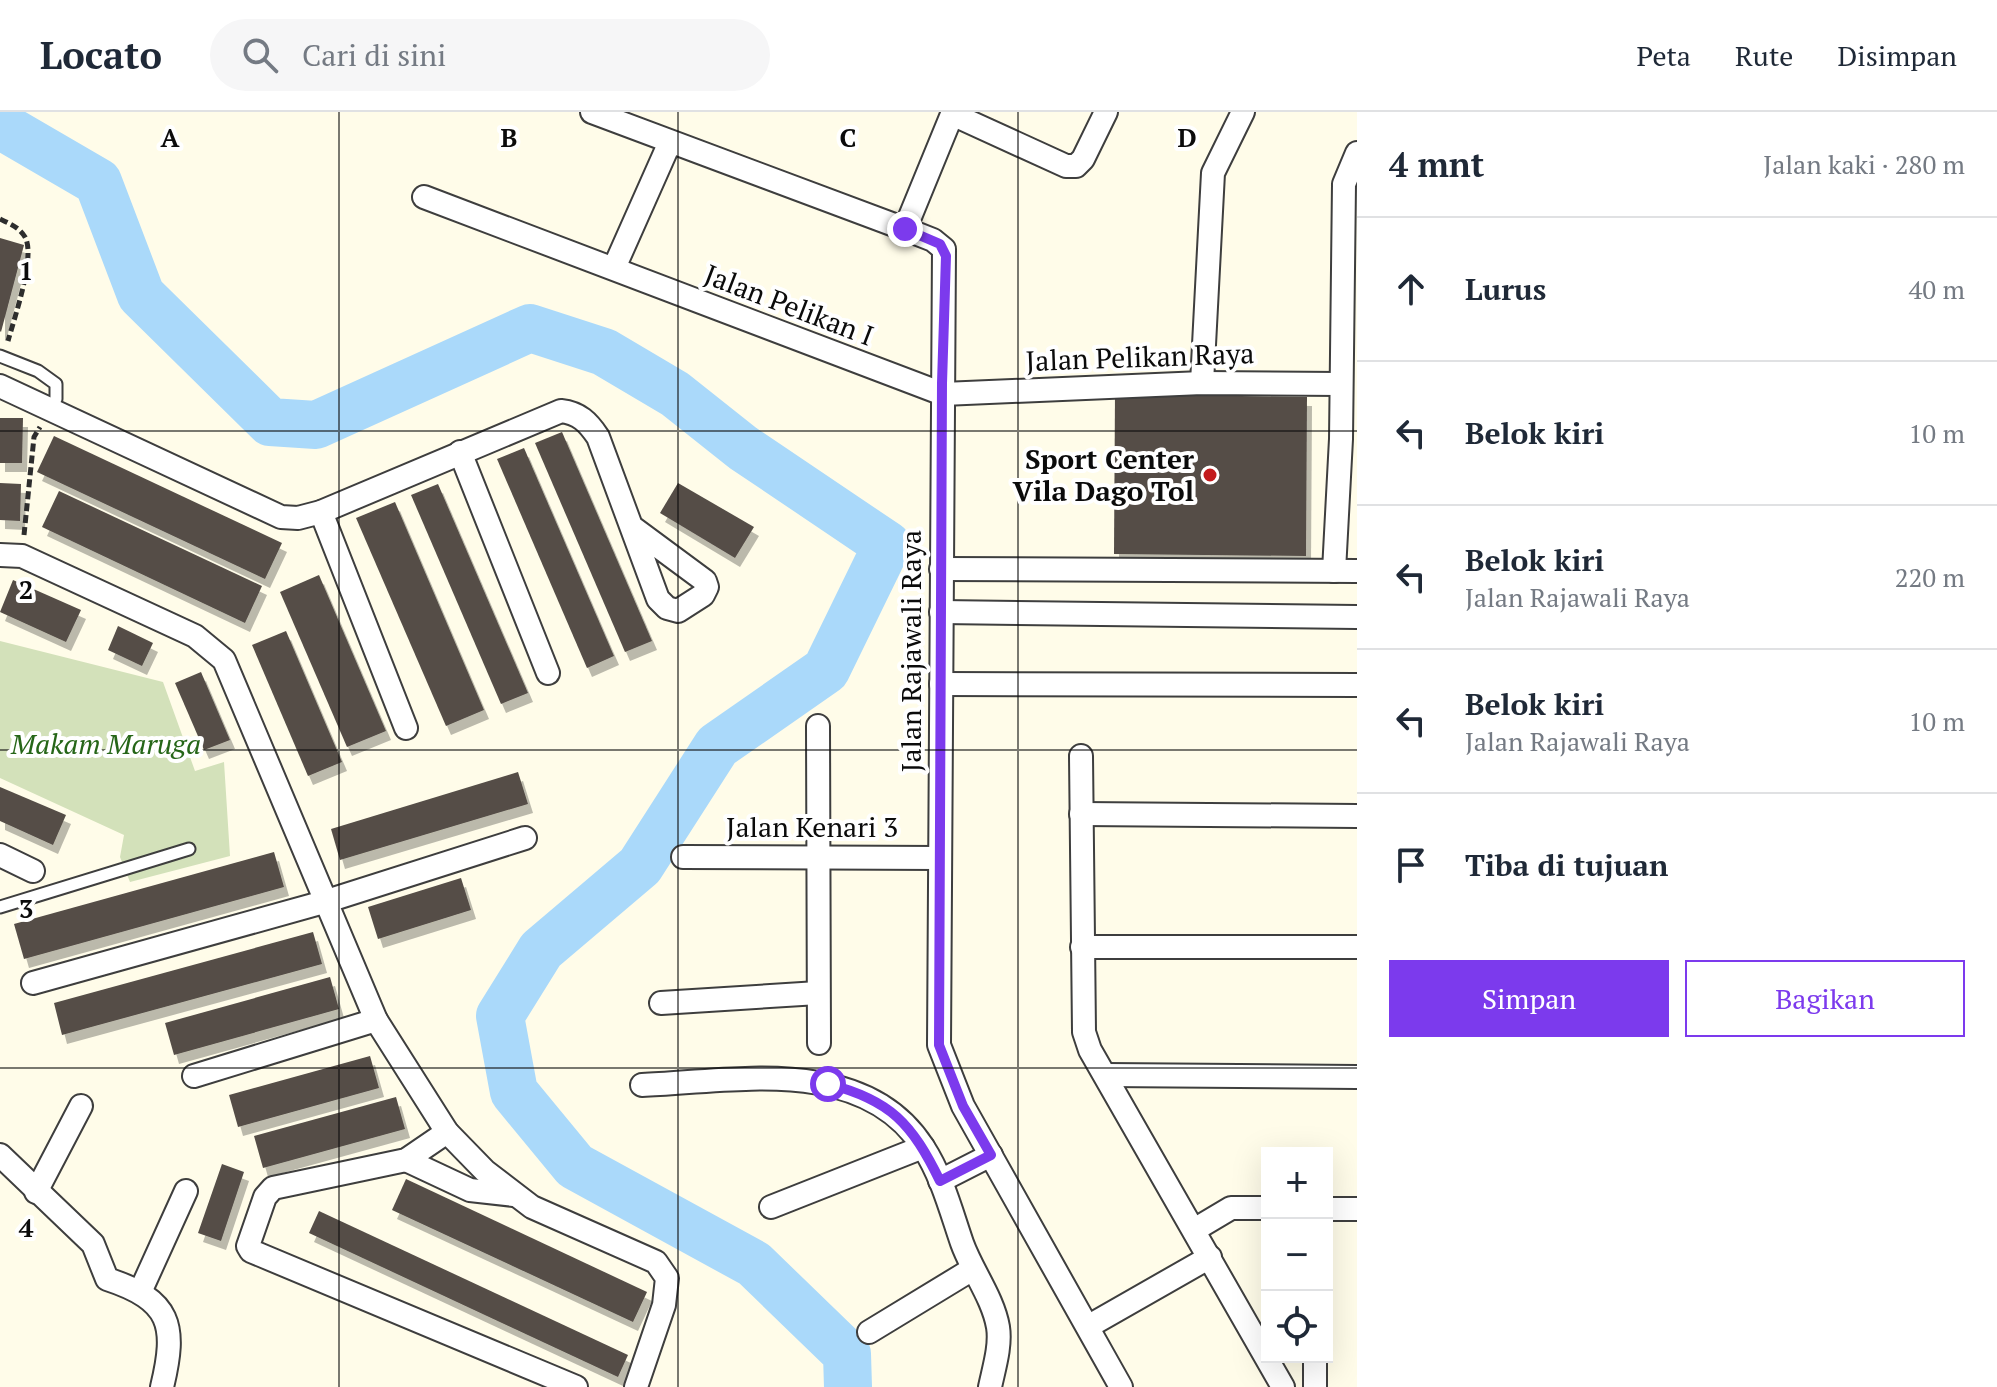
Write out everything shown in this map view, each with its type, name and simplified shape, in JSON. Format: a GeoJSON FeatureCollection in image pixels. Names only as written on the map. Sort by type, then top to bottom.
{"type":"FeatureCollection","features":[{"type":"Feature","properties":{"kind":"street","name":"Jalan Rajawali Raya"},"geometry":{"type":"LineString","coordinates":[[592,112],[905,229],[940,244],[946,256],[939,1045],[963,1106],[1121,1387]]}},
{"type":"Feature","properties":{"kind":"street"},"geometry":{"type":"LineString","coordinates":[[905,229],[952,113],[1066,166],[1076,166],[1083,159],[1106,112]]}},
{"type":"Feature","properties":{"kind":"street"},"geometry":{"type":"LineString","coordinates":[[1202,383],[1213,173],[1243,112]]}},
{"type":"Feature","properties":{"kind":"street"},"geometry":{"type":"LineString","coordinates":[[614,268],[670,142]]}},
{"type":"Feature","properties":{"kind":"street"},"geometry":{"type":"LineString","coordinates":[[1334,571],[1349,439],[1340,384],[1344,184],[1357,153]]}},
{"type":"Feature","properties":{"kind":"street","name":"Jalan Pelikan I"},"geometry":{"type":"LineString","coordinates":[[424,197],[901,381],[943,394]]}},
{"type":"Feature","properties":{"kind":"street","name":"Jalan Pelikan Raya"},"geometry":{"type":"LineString","coordinates":[[943,394],[1202,383],[1340,384]]}},
{"type":"Feature","properties":{"kind":"street"},"geometry":{"type":"LineString","coordinates":[[0,386],[281,517],[298,518],[321,512],[561,411],[572,412],[580,416],[598,437],[632,527]]}},
{"type":"Feature","properties":{"kind":"street"},"geometry":{"type":"LineString","coordinates":[[460,452],[548,673]]}},
{"type":"Feature","properties":{"kind":"street"},"geometry":{"type":"LineString","coordinates":[[321,512],[406,728]]}},
{"type":"Feature","properties":{"kind":"street"},"geometry":{"type":"LineString","coordinates":[[11,555],[195,636],[224,660],[376,1020],[447,1132],[514,1195],[556,1220],[656,1262],[667,1278],[664,1305],[636,1387]]}},
{"type":"Feature","properties":{"kind":"street"},"geometry":{"type":"LineString","coordinates":[[941,569],[1357,571]]}},
{"type":"Feature","properties":{"kind":"street"},"geometry":{"type":"LineString","coordinates":[[941,612],[1357,617]]}},
{"type":"Feature","properties":{"kind":"street"},"geometry":{"type":"LineString","coordinates":[[941,684],[1357,685]]}},
{"type":"Feature","properties":{"kind":"street"},"geometry":{"type":"LineString","coordinates":[[818,726],[819,1043]]}},
{"type":"Feature","properties":{"kind":"street"},"geometry":{"type":"LineString","coordinates":[[1081,756],[1084,1032],[1283,1387]]}},
{"type":"Feature","properties":{"kind":"street"},"geometry":{"type":"LineString","coordinates":[[1081,814],[1357,816]]}},
{"type":"Feature","properties":{"kind":"street"},"geometry":{"type":"LineString","coordinates":[[33,983],[324,902],[525,838]]}},
{"type":"Feature","properties":{"kind":"street"},"geometry":{"type":"LineString","coordinates":[[0,855],[33,871]]}},
{"type":"Feature","properties":{"kind":"street","name":"Jalan Kenari 3"},"geometry":{"type":"LineString","coordinates":[[683,857],[940,858]]}},
{"type":"Feature","properties":{"kind":"street"},"geometry":{"type":"LineString","coordinates":[[1082,947],[1357,947]]}},
{"type":"Feature","properties":{"kind":"street"},"geometry":{"type":"LineString","coordinates":[[661,1003],[818,993]]}},
{"type":"Feature","properties":{"kind":"street"},"geometry":{"type":"LineString","coordinates":[[194,1076],[376,1020]]}},
{"type":"Feature","properties":{"kind":"street"},"geometry":{"type":"LineString","coordinates":[[1106,1075],[1357,1077]]}},
{"type":"Feature","properties":{"kind":"street"},"geometry":{"type":"LineString","coordinates":[[642,1085],[763,1079],[828,1084],[859,1092],[889,1107],[923,1147],[940,1181],[971,1270],[992,1308],[998,1327],[990,1387]]}},
{"type":"Feature","properties":{"kind":"street"},"geometry":{"type":"LineString","coordinates":[[36,1192],[81,1106]]}},
{"type":"Feature","properties":{"kind":"street"},"geometry":{"type":"LineString","coordinates":[[447,1132],[406,1160],[273,1188],[265,1197],[248,1246],[251,1251],[576,1387]]}},
{"type":"Feature","properties":{"kind":"street"},"geometry":{"type":"LineString","coordinates":[[771,1207],[923,1147]]}},
{"type":"Feature","properties":{"kind":"street"},"geometry":{"type":"LineString","coordinates":[[0,1155],[93,1244],[107,1279],[141,1290],[165,1318],[172,1348],[162,1387]]}},
{"type":"Feature","properties":{"kind":"street"},"geometry":{"type":"LineString","coordinates":[[940,1181],[991,1155]]}},
{"type":"Feature","properties":{"kind":"street"},"geometry":{"type":"LineString","coordinates":[[406,1160],[470,1190],[514,1195]]}},
{"type":"Feature","properties":{"kind":"street"},"geometry":{"type":"LineString","coordinates":[[141,1290],[186,1191]]}},
{"type":"Feature","properties":{"kind":"street"},"geometry":{"type":"LineString","coordinates":[[1194,1230],[1231,1208],[1261,1208]]}},
{"type":"Feature","properties":{"kind":"street"},"geometry":{"type":"LineString","coordinates":[[1333,1209],[1357,1209]]}},
{"type":"Feature","properties":{"kind":"street"},"geometry":{"type":"LineString","coordinates":[[1089,1326],[1210,1257]]}},
{"type":"Feature","properties":{"kind":"street"},"geometry":{"type":"LineString","coordinates":[[869,1332],[971,1270]]}},
{"type":"Feature","properties":{"kind":"street"},"geometry":{"type":"LineString","coordinates":[[1315,1363],[1315,1387]]}},
{"type":"Feature","properties":{"kind":"lane"},"geometry":{"type":"LineString","coordinates":[[1,357],[38,371],[56,384],[56,399],[50,409]]}},
{"type":"Feature","properties":{"kind":"lane"},"geometry":{"type":"LineString","coordinates":[[0,907],[189,849]]}},
{"type":"Feature","properties":{"kind":"path"},"geometry":{"type":"LineString","coordinates":[[0,219],[18,228],[27,240],[29,257],[1,357]]}},
{"type":"Feature","properties":{"kind":"path"},"geometry":{"type":"LineString","coordinates":[[11,555],[34,437],[50,409]]}},
{"type":"Feature","properties":{"kind":"green space","name":"Makam Maruga"},"geometry":{"type":"Polygon","coordinates":[[[0,641],[163,682],[195,771],[224,762],[230,856],[130,882],[120,857],[124,835],[0,778],[0,641]]]}},
{"type":"Feature","properties":{"kind":"building"},"geometry":{"type":"Polygon","coordinates":[[[0,238],[24,245],[1,332],[0,331],[0,238]]]}},
{"type":"Feature","properties":{"kind":"building","name":"Sport Center Vila Dago Tol"},"geometry":{"type":"Polygon","coordinates":[[[1115,394],[1307,397],[1306,556],[1114,554],[1115,394]]]}},
{"type":"Feature","properties":{"kind":"building"},"geometry":{"type":"Polygon","coordinates":[[[0,418],[23,418],[22,463],[0,463],[0,418]]]}},
{"type":"Feature","properties":{"kind":"building"},"geometry":{"type":"Polygon","coordinates":[[[562,432],[652,641],[625,652],[535,443],[562,432]]]}},
{"type":"Feature","properties":{"kind":"building"},"geometry":{"type":"Polygon","coordinates":[[[54,436],[282,543],[265,579],[37,472],[54,436]]]}},
{"type":"Feature","properties":{"kind":"building"},"geometry":{"type":"Polygon","coordinates":[[[524,448],[614,656],[587,668],[497,459],[524,448]]]}},
{"type":"Feature","properties":{"kind":"building"},"geometry":{"type":"Polygon","coordinates":[[[0,483],[21,484],[20,521],[0,520],[0,483]]]}},
{"type":"Feature","properties":{"kind":"building"},"geometry":{"type":"Polygon","coordinates":[[[678,483],[754,527],[735,558],[660,513],[678,483]]]}},
{"type":"Feature","properties":{"kind":"building"},"geometry":{"type":"Polygon","coordinates":[[[438,484],[528,693],[501,704],[411,495],[438,484]]]}},
{"type":"Feature","properties":{"kind":"building"},"geometry":{"type":"Polygon","coordinates":[[[59,491],[262,586],[245,623],[42,527],[59,491]]]}},
{"type":"Feature","properties":{"kind":"building"},"geometry":{"type":"Polygon","coordinates":[[[395,502],[484,710],[446,726],[356,518],[395,502]]]}},
{"type":"Feature","properties":{"kind":"building"},"geometry":{"type":"Polygon","coordinates":[[[319,575],[386,731],[347,747],[280,592],[319,575]]]}},
{"type":"Feature","properties":{"kind":"building"},"geometry":{"type":"Polygon","coordinates":[[[13,580],[81,610],[66,642],[0,612],[13,580]]]}},
{"type":"Feature","properties":{"kind":"building"},"geometry":{"type":"Polygon","coordinates":[[[118,626],[153,643],[142,666],[108,650],[118,626]]]}},
{"type":"Feature","properties":{"kind":"building"},"geometry":{"type":"Polygon","coordinates":[[[286,631],[342,762],[308,776],[252,645],[286,631]]]}},
{"type":"Feature","properties":{"kind":"building"},"geometry":{"type":"Polygon","coordinates":[[[201,672],[230,740],[204,750],[175,683],[201,672]]]}},
{"type":"Feature","properties":{"kind":"building"},"geometry":{"type":"Polygon","coordinates":[[[518,772],[528,804],[340,860],[331,829],[518,772]]]}},
{"type":"Feature","properties":{"kind":"building"},"geometry":{"type":"Polygon","coordinates":[[[0,787],[66,815],[53,845],[0,821],[0,787]]]}},
{"type":"Feature","properties":{"kind":"building"},"geometry":{"type":"Polygon","coordinates":[[[274,852],[284,887],[24,959],[14,924],[274,852]]]}},
{"type":"Feature","properties":{"kind":"building"},"geometry":{"type":"Polygon","coordinates":[[[461,878],[471,910],[378,939],[368,907],[461,878]]]}},
{"type":"Feature","properties":{"kind":"building"},"geometry":{"type":"Polygon","coordinates":[[[313,932],[322,964],[62,1035],[54,1003],[313,932]]]}},
{"type":"Feature","properties":{"kind":"building"},"geometry":{"type":"Polygon","coordinates":[[[330,977],[339,1009],[174,1055],[165,1023],[330,977]]]}},
{"type":"Feature","properties":{"kind":"building"},"geometry":{"type":"Polygon","coordinates":[[[370,1056],[379,1088],[238,1127],[229,1095],[370,1056]]]}},
{"type":"Feature","properties":{"kind":"building"},"geometry":{"type":"Polygon","coordinates":[[[396,1097],[405,1129],[263,1168],[254,1136],[396,1097]]]}},
{"type":"Feature","properties":{"kind":"building"},"geometry":{"type":"Polygon","coordinates":[[[222,1164],[244,1172],[221,1241],[198,1233],[222,1164]]]}},
{"type":"Feature","properties":{"kind":"building"},"geometry":{"type":"Polygon","coordinates":[[[406,1179],[647,1292],[633,1322],[392,1210],[406,1179]]]}},
{"type":"Feature","properties":{"kind":"building"},"geometry":{"type":"Polygon","coordinates":[[[319,1211],[628,1355],[618,1377],[309,1233],[319,1211]]]}},
{"type":"Feature","properties":{"kind":"waterway"},"geometry":{"type":"LineString","coordinates":[[0,125],[98,182],[141,295],[270,422],[316,425],[530,328],[604,352],[675,394],[743,448],[887,545],[826,670],[717,746],[640,866],[541,950],[500,1016],[514,1092],[575,1166],[754,1264],[847,1354],[848,1387]]}},
{"type":"Feature","properties":{"kind":"place","name":"Sport Center Vila Dago Tol"},"geometry":{"type":"Point","coordinates":[1210,475]}},
{"type":"Feature","properties":{"kind":"route"},"geometry":{"type":"LineString","coordinates":[[828,1084],[859,1092],[889,1107],[923,1147],[940,1181],[991,1155],[963,1106],[939,1045],[942,383],[946,256],[940,244],[905,229]]}}]}
